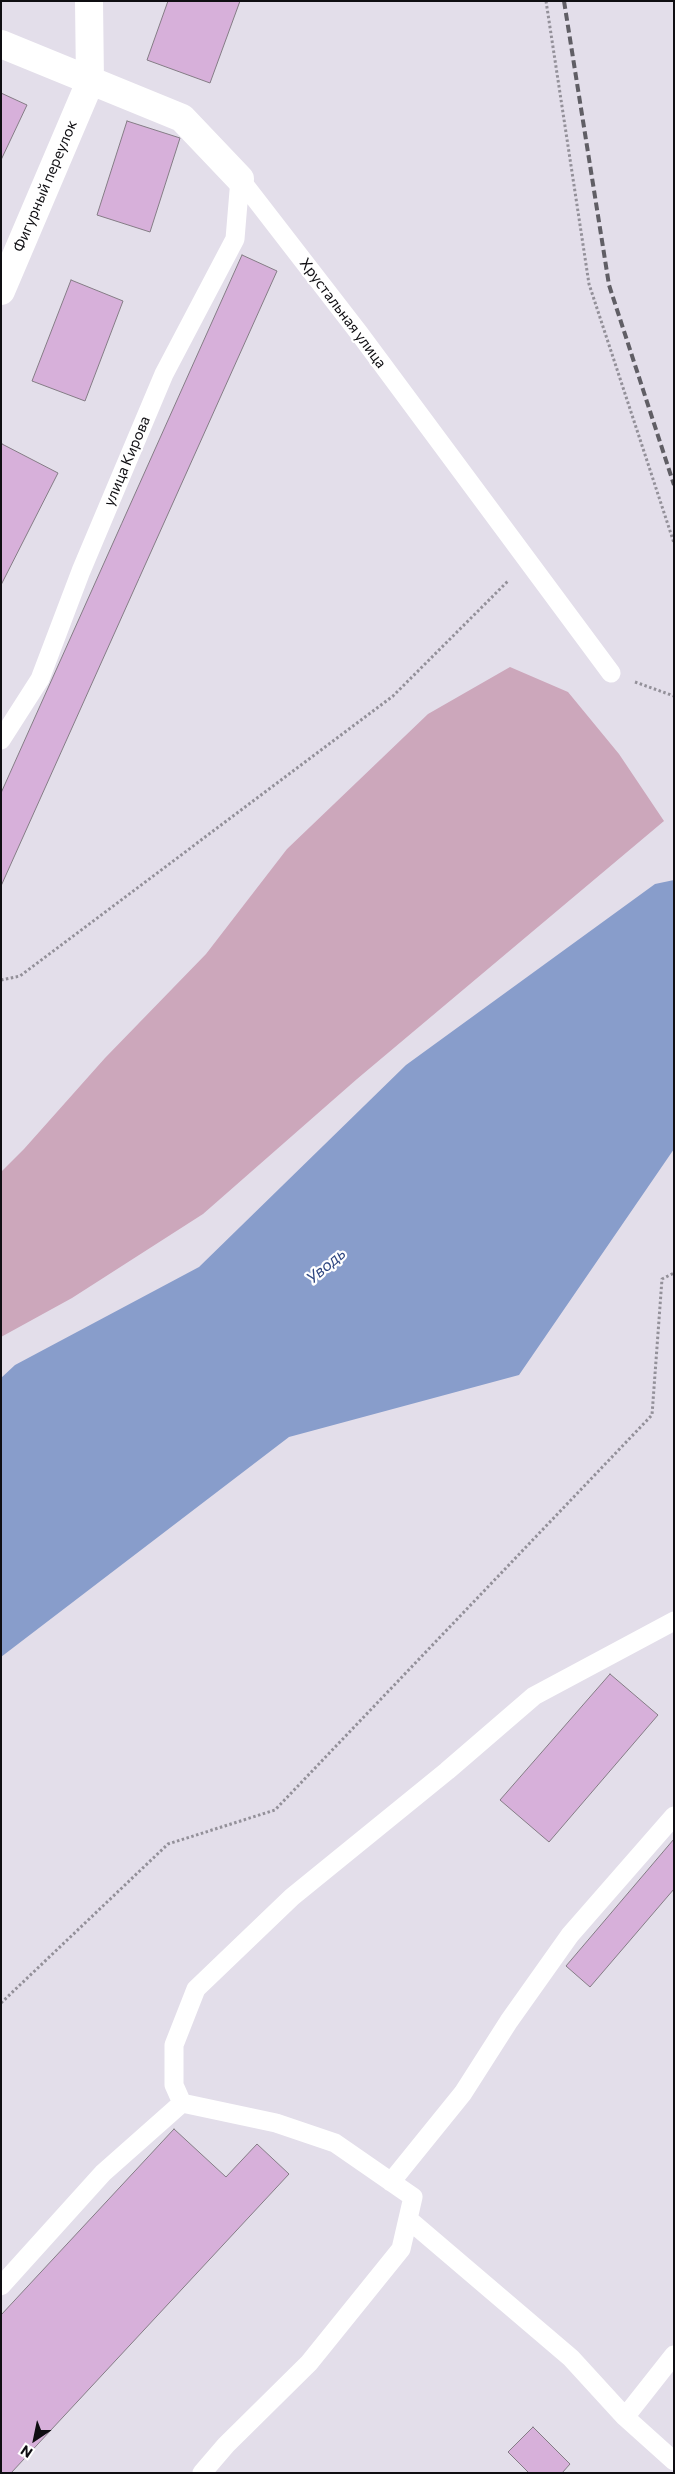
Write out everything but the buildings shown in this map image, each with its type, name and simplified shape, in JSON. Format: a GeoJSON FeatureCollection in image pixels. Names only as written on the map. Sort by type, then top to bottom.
{"type":"FeatureCollection","features":[{"type":"Feature","properties":{"kind":"street"},"geometry":{"type":"LineString","coordinates":[[89,1],[90,82]]}},
{"type":"Feature","properties":{"kind":"street","name":"Хрустальная улица"},"geometry":{"type":"LineString","coordinates":[[1,44],[182,118],[240,179]]}},
{"type":"Feature","properties":{"kind":"street","name":"Фигурный переулок"},"geometry":{"type":"LineString","coordinates":[[1,291],[90,82]]}},
{"type":"Feature","properties":{"kind":"lane","name":"Хрустальная улица"},"geometry":{"type":"LineString","coordinates":[[240,179],[359,333],[611,673]]}},
{"type":"Feature","properties":{"kind":"lane","name":"улица Кирова"},"geometry":{"type":"LineString","coordinates":[[1,740],[40,679],[81,570],[164,374],[236,238],[240,179]]}},
{"type":"Feature","properties":{"kind":"lane"},"geometry":{"type":"LineString","coordinates":[[182,2104],[174,2086],[174,2044],[196,1989],[292,1897],[447,1771],[534,1696],[674,1621]]}},
{"type":"Feature","properties":{"kind":"lane"},"geometry":{"type":"LineString","coordinates":[[391,2182],[463,2093],[509,2021],[570,1935],[674,1816]]}},
{"type":"Feature","properties":{"kind":"lane"},"geometry":{"type":"LineString","coordinates":[[182,2104],[276,2123],[335,2143],[414,2197],[401,2249],[309,2363],[226,2445],[202,2473]]}},
{"type":"Feature","properties":{"kind":"lane"},"geometry":{"type":"LineString","coordinates":[[1,2286],[103,2174],[182,2104]]}},
{"type":"Feature","properties":{"kind":"lane"},"geometry":{"type":"LineString","coordinates":[[408,2219],[571,2358],[625,2417],[674,2461]]}},
{"type":"Feature","properties":{"kind":"lane"},"geometry":{"type":"LineString","coordinates":[[625,2417],[674,2355]]}},
{"type":"Feature","properties":{"kind":"path"},"geometry":{"type":"LineString","coordinates":[[546,1],[589,284],[674,543]]}},
{"type":"Feature","properties":{"kind":"path"},"geometry":{"type":"LineString","coordinates":[[1,980],[20,976],[393,696],[528,562]]}},
{"type":"Feature","properties":{"kind":"path"},"geometry":{"type":"LineString","coordinates":[[611,673],[674,696]]}},
{"type":"Feature","properties":{"kind":"path"},"geometry":{"type":"LineString","coordinates":[[1,2003],[168,1844],[275,1810],[652,1415],[662,1279],[674,1273]]}},
{"type":"Feature","properties":{"kind":"shaded area"},"geometry":{"type":"Polygon","coordinates":[[[510,667],[568,692],[619,754],[664,821],[357,1079],[203,1214],[72,1298],[1,1337],[1,1172],[105,1058],[206,954],[287,849],[428,714],[510,667]]]}},
{"type":"Feature","properties":{"kind":"water","name":"Уводь"},"geometry":{"type":"Polygon","coordinates":[[[674,880],[674,1149],[519,1375],[289,1437],[1,1657],[1,1378],[15,1365],[199,1267],[406,1065],[655,884],[674,880]]]}},
{"type":"Feature","properties":{"kind":"railway"},"geometry":{"type":"LineString","coordinates":[[564,1],[609,285],[674,485]]}}]}
